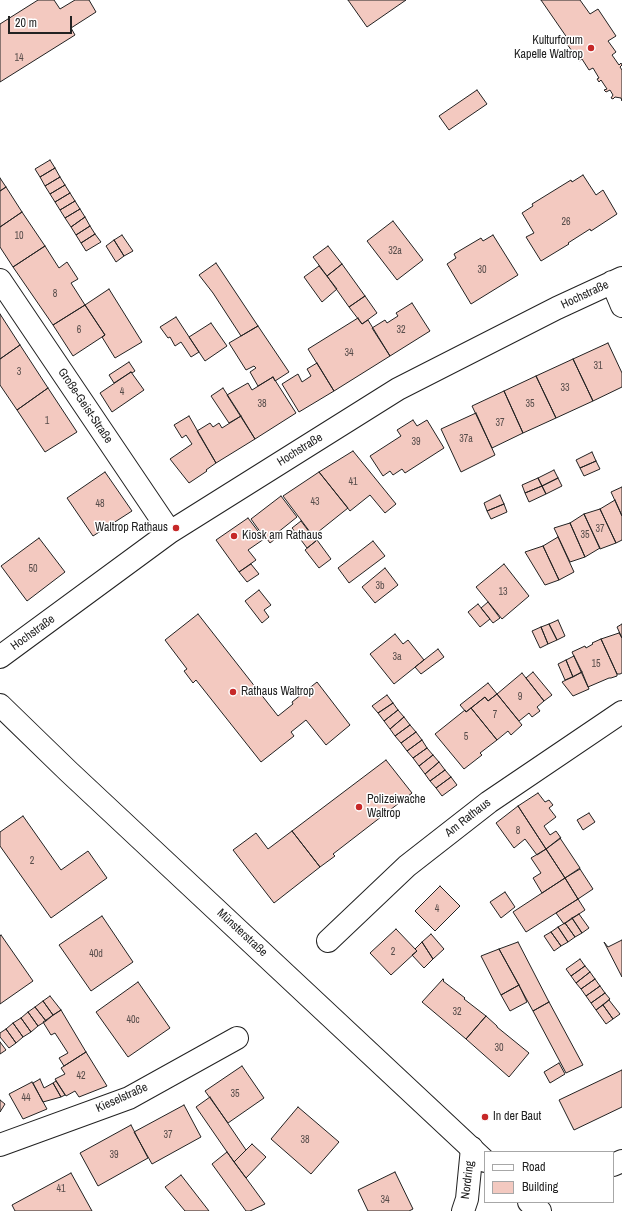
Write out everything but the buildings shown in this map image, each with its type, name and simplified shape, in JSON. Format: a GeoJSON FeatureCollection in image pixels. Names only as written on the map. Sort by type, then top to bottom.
{"type":"FeatureCollection","features":[{"type":"Feature","properties":{"kind":"street","name":"Große-Geist-Straße"},"geometry":{"type":"LineString","coordinates":[[0,280],[170,532]]}},
{"type":"Feature","properties":{"kind":"street","name":"Hochstraße"},"geometry":{"type":"LineString","coordinates":[[0,657],[170,532],[398,389],[557,308],[617,280]]}},
{"type":"Feature","properties":{"kind":"street"},"geometry":{"type":"LineString","coordinates":[[617,280],[622,306]]}},
{"type":"Feature","properties":{"kind":"street","name":"Münsterstraße"},"geometry":{"type":"LineString","coordinates":[[0,705],[68,771],[478,1155]]}},
{"type":"Feature","properties":{"kind":"street","name":"Am Rathaus"},"geometry":{"type":"LineString","coordinates":[[328,941],[407,866],[489,802],[622,712]]}},
{"type":"Feature","properties":{"kind":"street","name":"Kieselstraße"},"geometry":{"type":"LineString","coordinates":[[0,1145],[129,1098],[237,1038]]}},
{"type":"Feature","properties":{"kind":"street","name":"Nordring"},"geometry":{"type":"LineString","coordinates":[[463,1211],[478,1155]]}},
{"type":"Feature","properties":{"kind":"place","name":"Kulturforum Kapelle Waltrop"},"geometry":{"type":"Point","coordinates":[591,48]}},
{"type":"Feature","properties":{"kind":"place","name":"Waltrop Rathaus"},"geometry":{"type":"Point","coordinates":[176,528]}},
{"type":"Feature","properties":{"kind":"place","name":"Kiosk am Rathaus"},"geometry":{"type":"Point","coordinates":[234,536]}},
{"type":"Feature","properties":{"kind":"place","name":"Rathaus Waltrop"},"geometry":{"type":"Point","coordinates":[233,692]}},
{"type":"Feature","properties":{"kind":"place","name":"Polizeiwache Waltrop"},"geometry":{"type":"Point","coordinates":[359,807]}},
{"type":"Feature","properties":{"kind":"place","name":"In der Baut"},"geometry":{"type":"Point","coordinates":[485,1117]}}]}
